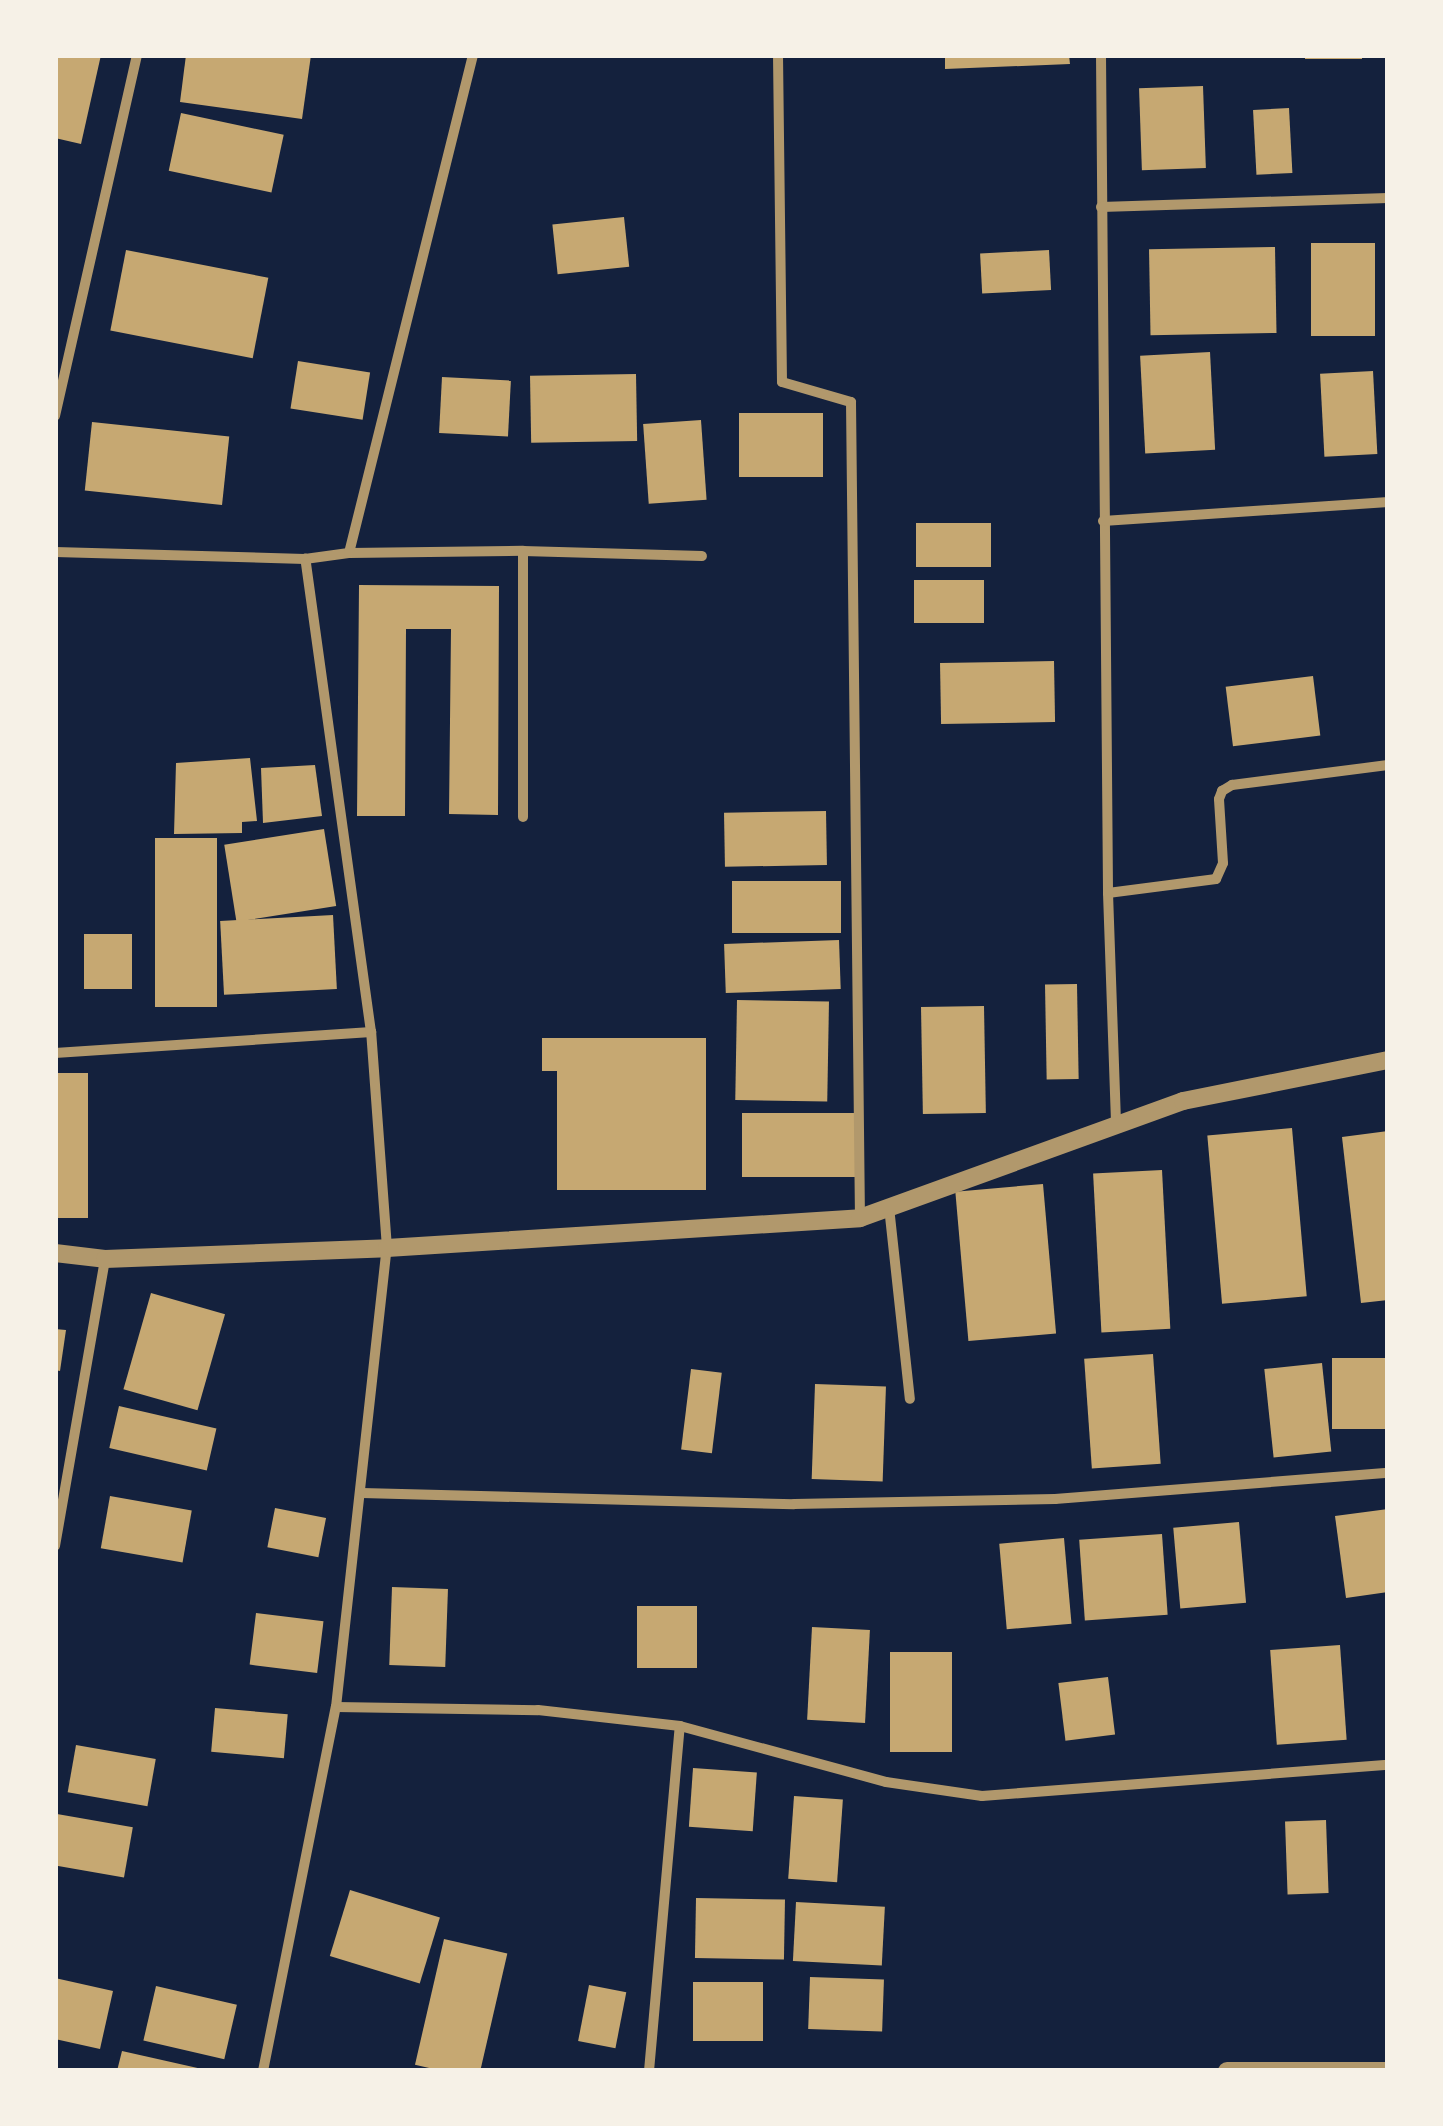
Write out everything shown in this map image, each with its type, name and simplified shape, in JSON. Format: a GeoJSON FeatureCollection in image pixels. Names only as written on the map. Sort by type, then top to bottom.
{"type":"FeatureCollection","features":[{"type":"Feature","properties":{"kind":"street"},"geometry":{"type":"LineString","coordinates":[[55,416],[137,55]]}},
{"type":"Feature","properties":{"kind":"street"},"geometry":{"type":"LineString","coordinates":[[349,553],[473,55]]}},
{"type":"Feature","properties":{"kind":"street"},"geometry":{"type":"LineString","coordinates":[[778,55],[782,382],[851,402],[860,1218]]}},
{"type":"Feature","properties":{"kind":"street"},"geometry":{"type":"LineString","coordinates":[[1101,55],[1108,893],[1116,1124]]}},
{"type":"Feature","properties":{"kind":"street"},"geometry":{"type":"LineString","coordinates":[[1102,207],[1388,198]]}},
{"type":"Feature","properties":{"kind":"street"},"geometry":{"type":"LineString","coordinates":[[1103,521],[1388,502]]}},
{"type":"Feature","properties":{"kind":"street"},"geometry":{"type":"LineString","coordinates":[[522,816],[523,550]]}},
{"type":"Feature","properties":{"kind":"street"},"geometry":{"type":"LineString","coordinates":[[55,552],[305,559],[349,553],[523,550],[702,556]]}},
{"type":"Feature","properties":{"kind":"street"},"geometry":{"type":"LineString","coordinates":[[263,2071],[336,1706],[387,1248],[371,1032],[305,559]]}},
{"type":"Feature","properties":{"kind":"street"},"geometry":{"type":"LineString","coordinates":[[1108,893],[1216,880],[1223,862],[1220,799],[1222,790],[1232,785],[1388,765]]}},
{"type":"Feature","properties":{"kind":"street"},"geometry":{"type":"LineString","coordinates":[[55,1053],[371,1032]]}},
{"type":"Feature","properties":{"kind":"street"},"geometry":{"type":"LineString","coordinates":[[55,1253],[105,1259],[387,1248],[860,1218],[1116,1124],[1232,1088],[1388,1060]]}},
{"type":"Feature","properties":{"kind":"street"},"geometry":{"type":"LineString","coordinates":[[889,1208],[910,1399]]}},
{"type":"Feature","properties":{"kind":"street"},"geometry":{"type":"LineString","coordinates":[[55,1546],[105,1259]]}},
{"type":"Feature","properties":{"kind":"street"},"geometry":{"type":"LineString","coordinates":[[362,1492],[794,1504],[1036,1500],[1388,1473]]}},
{"type":"Feature","properties":{"kind":"street"},"geometry":{"type":"LineString","coordinates":[[336,1706],[538,1710],[680,1726],[837,1771],[932,1791],[982,1796],[1388,1765]]}},
{"type":"Feature","properties":{"kind":"street"},"geometry":{"type":"LineString","coordinates":[[649,2071],[680,1726]]}},
{"type":"Feature","properties":{"kind":"street"},"geometry":{"type":"LineString","coordinates":[[1227,2071],[1388,2071]]}},
{"type":"Feature","properties":{"kind":"building"},"geometry":{"type":"Polygon","coordinates":[[[55,55],[101,55],[81,144],[55,138],[55,55]]]}},
{"type":"Feature","properties":{"kind":"building"},"geometry":{"type":"Polygon","coordinates":[[[186,55],[311,55],[302,119],[180,102],[186,55]]]}},
{"type":"Feature","properties":{"kind":"building"},"geometry":{"type":"Polygon","coordinates":[[[945,55],[1069,55],[1070,64],[945,69],[945,55]]]}},
{"type":"Feature","properties":{"kind":"building"},"geometry":{"type":"Polygon","coordinates":[[[1305,55],[1362,55],[1362,59],[1305,59],[1305,55]]]}},
{"type":"Feature","properties":{"kind":"building"},"geometry":{"type":"Polygon","coordinates":[[[1203,86],[1206,168],[1142,170],[1139,88],[1203,86]]]}},
{"type":"Feature","properties":{"kind":"building"},"geometry":{"type":"Polygon","coordinates":[[[1289,108],[1292,173],[1256,175],[1253,110],[1289,108]]]}},
{"type":"Feature","properties":{"kind":"building"},"geometry":{"type":"Polygon","coordinates":[[[181,113],[284,135],[271,193],[169,171],[181,113]]]}},
{"type":"Feature","properties":{"kind":"building"},"geometry":{"type":"Polygon","coordinates":[[[624,217],[629,267],[558,274],[552,225],[624,217]]]}},
{"type":"Feature","properties":{"kind":"building"},"geometry":{"type":"Polygon","coordinates":[[[1311,243],[1375,243],[1375,336],[1311,336],[1311,243]]]}},
{"type":"Feature","properties":{"kind":"building"},"geometry":{"type":"Polygon","coordinates":[[[1275,247],[1277,333],[1151,335],[1149,249],[1275,247]]]}},
{"type":"Feature","properties":{"kind":"building"},"geometry":{"type":"Polygon","coordinates":[[[126,250],[268,278],[253,358],[110,330],[126,250]]]}},
{"type":"Feature","properties":{"kind":"building"},"geometry":{"type":"Polygon","coordinates":[[[1049,250],[1051,290],[982,294],[980,254],[1049,250]]]}},
{"type":"Feature","properties":{"kind":"building"},"geometry":{"type":"Polygon","coordinates":[[[1210,352],[1215,450],[1145,454],[1140,356],[1210,352]]]}},
{"type":"Feature","properties":{"kind":"building"},"geometry":{"type":"Polygon","coordinates":[[[298,361],[370,372],[363,420],[290,408],[298,361]]]}},
{"type":"Feature","properties":{"kind":"building"},"geometry":{"type":"Polygon","coordinates":[[[1373,371],[1377,454],[1324,457],[1320,374],[1373,371]]]}},
{"type":"Feature","properties":{"kind":"building"},"geometry":{"type":"Polygon","coordinates":[[[636,374],[637,441],[531,443],[530,376],[636,374]]]}},
{"type":"Feature","properties":{"kind":"building"},"geometry":{"type":"Polygon","coordinates":[[[442,377],[511,381],[508,437],[439,433],[442,377]]]}},
{"type":"Feature","properties":{"kind":"building"},"geometry":{"type":"Polygon","coordinates":[[[739,413],[823,413],[823,477],[739,477],[739,413]]]}},
{"type":"Feature","properties":{"kind":"building"},"geometry":{"type":"Polygon","coordinates":[[[701,420],[707,500],[649,504],[643,424],[701,420]]]}},
{"type":"Feature","properties":{"kind":"building"},"geometry":{"type":"Polygon","coordinates":[[[92,422],[229,436],[222,505],[85,491],[92,422]]]}},
{"type":"Feature","properties":{"kind":"building"},"geometry":{"type":"Polygon","coordinates":[[[916,523],[991,523],[991,567],[916,567],[916,523]]]}},
{"type":"Feature","properties":{"kind":"building"},"geometry":{"type":"Polygon","coordinates":[[[914,580],[984,580],[984,623],[914,623],[914,580]]]}},
{"type":"Feature","properties":{"kind":"building"},"geometry":{"type":"Polygon","coordinates":[[[359,585],[499,586],[498,815],[449,814],[451,629],[406,629],[405,816],[357,816],[359,585]]]}},
{"type":"Feature","properties":{"kind":"building"},"geometry":{"type":"Polygon","coordinates":[[[1054,661],[1055,722],[941,724],[940,663],[1054,661]]]}},
{"type":"Feature","properties":{"kind":"building"},"geometry":{"type":"Polygon","coordinates":[[[1313,676],[1320,736],[1233,746],[1226,687],[1313,676]]]}},
{"type":"Feature","properties":{"kind":"building"},"geometry":{"type":"Polygon","coordinates":[[[250,758],[257,821],[242,822],[242,833],[174,834],[176,763],[250,758]]]}},
{"type":"Feature","properties":{"kind":"building"},"geometry":{"type":"Polygon","coordinates":[[[315,765],[322,816],[263,823],[261,768],[315,765]]]}},
{"type":"Feature","properties":{"kind":"building"},"geometry":{"type":"Polygon","coordinates":[[[826,811],[827,865],[725,867],[724,813],[826,811]]]}},
{"type":"Feature","properties":{"kind":"building"},"geometry":{"type":"Polygon","coordinates":[[[324,829],[336,906],[236,922],[224,845],[324,829]]]}},
{"type":"Feature","properties":{"kind":"building"},"geometry":{"type":"Polygon","coordinates":[[[155,838],[217,838],[217,1007],[155,1007],[155,838]]]}},
{"type":"Feature","properties":{"kind":"building"},"geometry":{"type":"Polygon","coordinates":[[[732,881],[841,881],[841,933],[732,933],[732,881]]]}},
{"type":"Feature","properties":{"kind":"building"},"geometry":{"type":"Polygon","coordinates":[[[333,915],[337,989],[224,995],[220,921],[333,915]]]}},
{"type":"Feature","properties":{"kind":"building"},"geometry":{"type":"Polygon","coordinates":[[[84,934],[132,934],[132,989],[84,989],[84,934]]]}},
{"type":"Feature","properties":{"kind":"building"},"geometry":{"type":"Polygon","coordinates":[[[839,940],[841,989],[726,993],[724,944],[839,940]]]}},
{"type":"Feature","properties":{"kind":"building"},"geometry":{"type":"Polygon","coordinates":[[[1077,984],[1079,1079],[1047,1080],[1045,985],[1077,984]]]}},
{"type":"Feature","properties":{"kind":"building"},"geometry":{"type":"Polygon","coordinates":[[[737,1000],[829,1002],[827,1102],[735,1100],[737,1000]]]}},
{"type":"Feature","properties":{"kind":"building"},"geometry":{"type":"Polygon","coordinates":[[[984,1006],[986,1113],[923,1114],[921,1007],[984,1006]]]}},
{"type":"Feature","properties":{"kind":"building"},"geometry":{"type":"Polygon","coordinates":[[[542,1038],[706,1038],[706,1190],[557,1190],[557,1071],[542,1071],[542,1038]]]}},
{"type":"Feature","properties":{"kind":"building"},"geometry":{"type":"Polygon","coordinates":[[[55,1073],[88,1073],[88,1218],[55,1218],[55,1073]]]}},
{"type":"Feature","properties":{"kind":"building"},"geometry":{"type":"Polygon","coordinates":[[[742,1113],[859,1113],[859,1177],[742,1177],[742,1113]]]}},
{"type":"Feature","properties":{"kind":"building"},"geometry":{"type":"Polygon","coordinates":[[[1292,1128],[1307,1296],[1222,1304],[1207,1135],[1292,1128]]]}},
{"type":"Feature","properties":{"kind":"building"},"geometry":{"type":"Polygon","coordinates":[[[1388,1131],[1388,1300],[1361,1303],[1342,1137],[1388,1131]]]}},
{"type":"Feature","properties":{"kind":"building"},"geometry":{"type":"Polygon","coordinates":[[[1162,1170],[1170,1329],[1101,1332],[1093,1174],[1162,1170]]]}},
{"type":"Feature","properties":{"kind":"building"},"geometry":{"type":"Polygon","coordinates":[[[1043,1184],[1056,1333],[968,1341],[955,1192],[1043,1184]]]}},
{"type":"Feature","properties":{"kind":"building"},"geometry":{"type":"Polygon","coordinates":[[[151,1293],[225,1314],[197,1410],[123,1389],[151,1293]]]}},
{"type":"Feature","properties":{"kind":"building"},"geometry":{"type":"Polygon","coordinates":[[[55,1329],[66,1330],[60,1371],[55,1370],[55,1329]]]}},
{"type":"Feature","properties":{"kind":"building"},"geometry":{"type":"Polygon","coordinates":[[[1153,1354],[1161,1464],[1092,1469],[1084,1359],[1153,1354]]]}},
{"type":"Feature","properties":{"kind":"building"},"geometry":{"type":"Polygon","coordinates":[[[1332,1358],[1388,1358],[1388,1429],[1332,1429],[1332,1358]]]}},
{"type":"Feature","properties":{"kind":"building"},"geometry":{"type":"Polygon","coordinates":[[[1322,1363],[1331,1452],[1274,1458],[1264,1369],[1322,1363]]]}},
{"type":"Feature","properties":{"kind":"building"},"geometry":{"type":"Polygon","coordinates":[[[691,1369],[722,1373],[712,1453],[681,1449],[691,1369]]]}},
{"type":"Feature","properties":{"kind":"building"},"geometry":{"type":"Polygon","coordinates":[[[815,1384],[886,1386],[883,1481],[812,1479],[815,1384]]]}},
{"type":"Feature","properties":{"kind":"building"},"geometry":{"type":"Polygon","coordinates":[[[119,1406],[216,1428],[207,1470],[109,1448],[119,1406]]]}},
{"type":"Feature","properties":{"kind":"building"},"geometry":{"type":"Polygon","coordinates":[[[110,1496],[192,1510],[183,1563],[101,1548],[110,1496]]]}},
{"type":"Feature","properties":{"kind":"building"},"geometry":{"type":"Polygon","coordinates":[[[275,1508],[326,1518],[318,1557],[267,1547],[275,1508]]]}},
{"type":"Feature","properties":{"kind":"building"},"geometry":{"type":"Polygon","coordinates":[[[1388,1509],[1388,1592],[1346,1598],[1335,1516],[1388,1509]]]}},
{"type":"Feature","properties":{"kind":"building"},"geometry":{"type":"Polygon","coordinates":[[[1239,1522],[1246,1603],[1180,1608],[1173,1528],[1239,1522]]]}},
{"type":"Feature","properties":{"kind":"building"},"geometry":{"type":"Polygon","coordinates":[[[1162,1534],[1168,1615],[1085,1621],[1079,1540],[1162,1534]]]}},
{"type":"Feature","properties":{"kind":"building"},"geometry":{"type":"Polygon","coordinates":[[[1064,1538],[1071,1624],[1007,1629],[999,1544],[1064,1538]]]}},
{"type":"Feature","properties":{"kind":"building"},"geometry":{"type":"Polygon","coordinates":[[[392,1587],[448,1589],[445,1667],[389,1665],[392,1587]]]}},
{"type":"Feature","properties":{"kind":"building"},"geometry":{"type":"Polygon","coordinates":[[[637,1606],[697,1606],[697,1668],[637,1668],[637,1606]]]}},
{"type":"Feature","properties":{"kind":"building"},"geometry":{"type":"Polygon","coordinates":[[[256,1613],[323,1621],[317,1673],[250,1665],[256,1613]]]}},
{"type":"Feature","properties":{"kind":"building"},"geometry":{"type":"Polygon","coordinates":[[[812,1627],[870,1630],[865,1723],[807,1720],[812,1627]]]}},
{"type":"Feature","properties":{"kind":"building"},"geometry":{"type":"Polygon","coordinates":[[[1340,1645],[1347,1740],[1277,1745],[1270,1650],[1340,1645]]]}},
{"type":"Feature","properties":{"kind":"building"},"geometry":{"type":"Polygon","coordinates":[[[890,1652],[952,1652],[952,1752],[890,1752],[890,1652]]]}},
{"type":"Feature","properties":{"kind":"building"},"geometry":{"type":"Polygon","coordinates":[[[1108,1677],[1115,1735],[1065,1741],[1058,1683],[1108,1677]]]}},
{"type":"Feature","properties":{"kind":"building"},"geometry":{"type":"Polygon","coordinates":[[[215,1708],[288,1714],[284,1758],[211,1752],[215,1708]]]}},
{"type":"Feature","properties":{"kind":"building"},"geometry":{"type":"Polygon","coordinates":[[[76,1745],[156,1759],[147,1806],[68,1792],[76,1745]]]}},
{"type":"Feature","properties":{"kind":"building"},"geometry":{"type":"Polygon","coordinates":[[[693,1768],[757,1772],[753,1831],[689,1827],[693,1768]]]}},
{"type":"Feature","properties":{"kind":"building"},"geometry":{"type":"Polygon","coordinates":[[[794,1796],[843,1799],[837,1882],[788,1879],[794,1796]]]}},
{"type":"Feature","properties":{"kind":"building"},"geometry":{"type":"Polygon","coordinates":[[[57,1814],[133,1827],[124,1878],[55,1865],[57,1814]]]}},
{"type":"Feature","properties":{"kind":"building"},"geometry":{"type":"Polygon","coordinates":[[[1326,1820],[1329,1893],[1288,1894],[1285,1821],[1326,1820]]]}},
{"type":"Feature","properties":{"kind":"building"},"geometry":{"type":"Polygon","coordinates":[[[350,1890],[440,1917],[420,1983],[330,1956],[350,1890]]]}},
{"type":"Feature","properties":{"kind":"building"},"geometry":{"type":"Polygon","coordinates":[[[696,1898],[785,1900],[784,1960],[695,1958],[696,1898]]]}},
{"type":"Feature","properties":{"kind":"building"},"geometry":{"type":"Polygon","coordinates":[[[796,1902],[885,1907],[882,1966],[793,1961],[796,1902]]]}},
{"type":"Feature","properties":{"kind":"building"},"geometry":{"type":"Polygon","coordinates":[[[444,1939],[507,1954],[480,2071],[442,2071],[415,2065],[444,1939]]]}},
{"type":"Feature","properties":{"kind":"building"},"geometry":{"type":"Polygon","coordinates":[[[810,1977],[884,1980],[882,2032],[808,2029],[810,1977]]]}},
{"type":"Feature","properties":{"kind":"building"},"geometry":{"type":"Polygon","coordinates":[[[55,1978],[113,1991],[100,2049],[55,2039],[55,1978]]]}},
{"type":"Feature","properties":{"kind":"building"},"geometry":{"type":"Polygon","coordinates":[[[693,1982],[763,1982],[763,2041],[693,2041],[693,1982]]]}},
{"type":"Feature","properties":{"kind":"building"},"geometry":{"type":"Polygon","coordinates":[[[589,1985],[626,1992],[615,2048],[578,2041],[589,1985]]]}},
{"type":"Feature","properties":{"kind":"building"},"geometry":{"type":"Polygon","coordinates":[[[156,1986],[237,2005],[224,2059],[143,2041],[156,1986]]]}},
{"type":"Feature","properties":{"kind":"building"},"geometry":{"type":"Polygon","coordinates":[[[122,2051],[202,2069],[202,2071],[117,2071],[122,2051]]]}}]}
